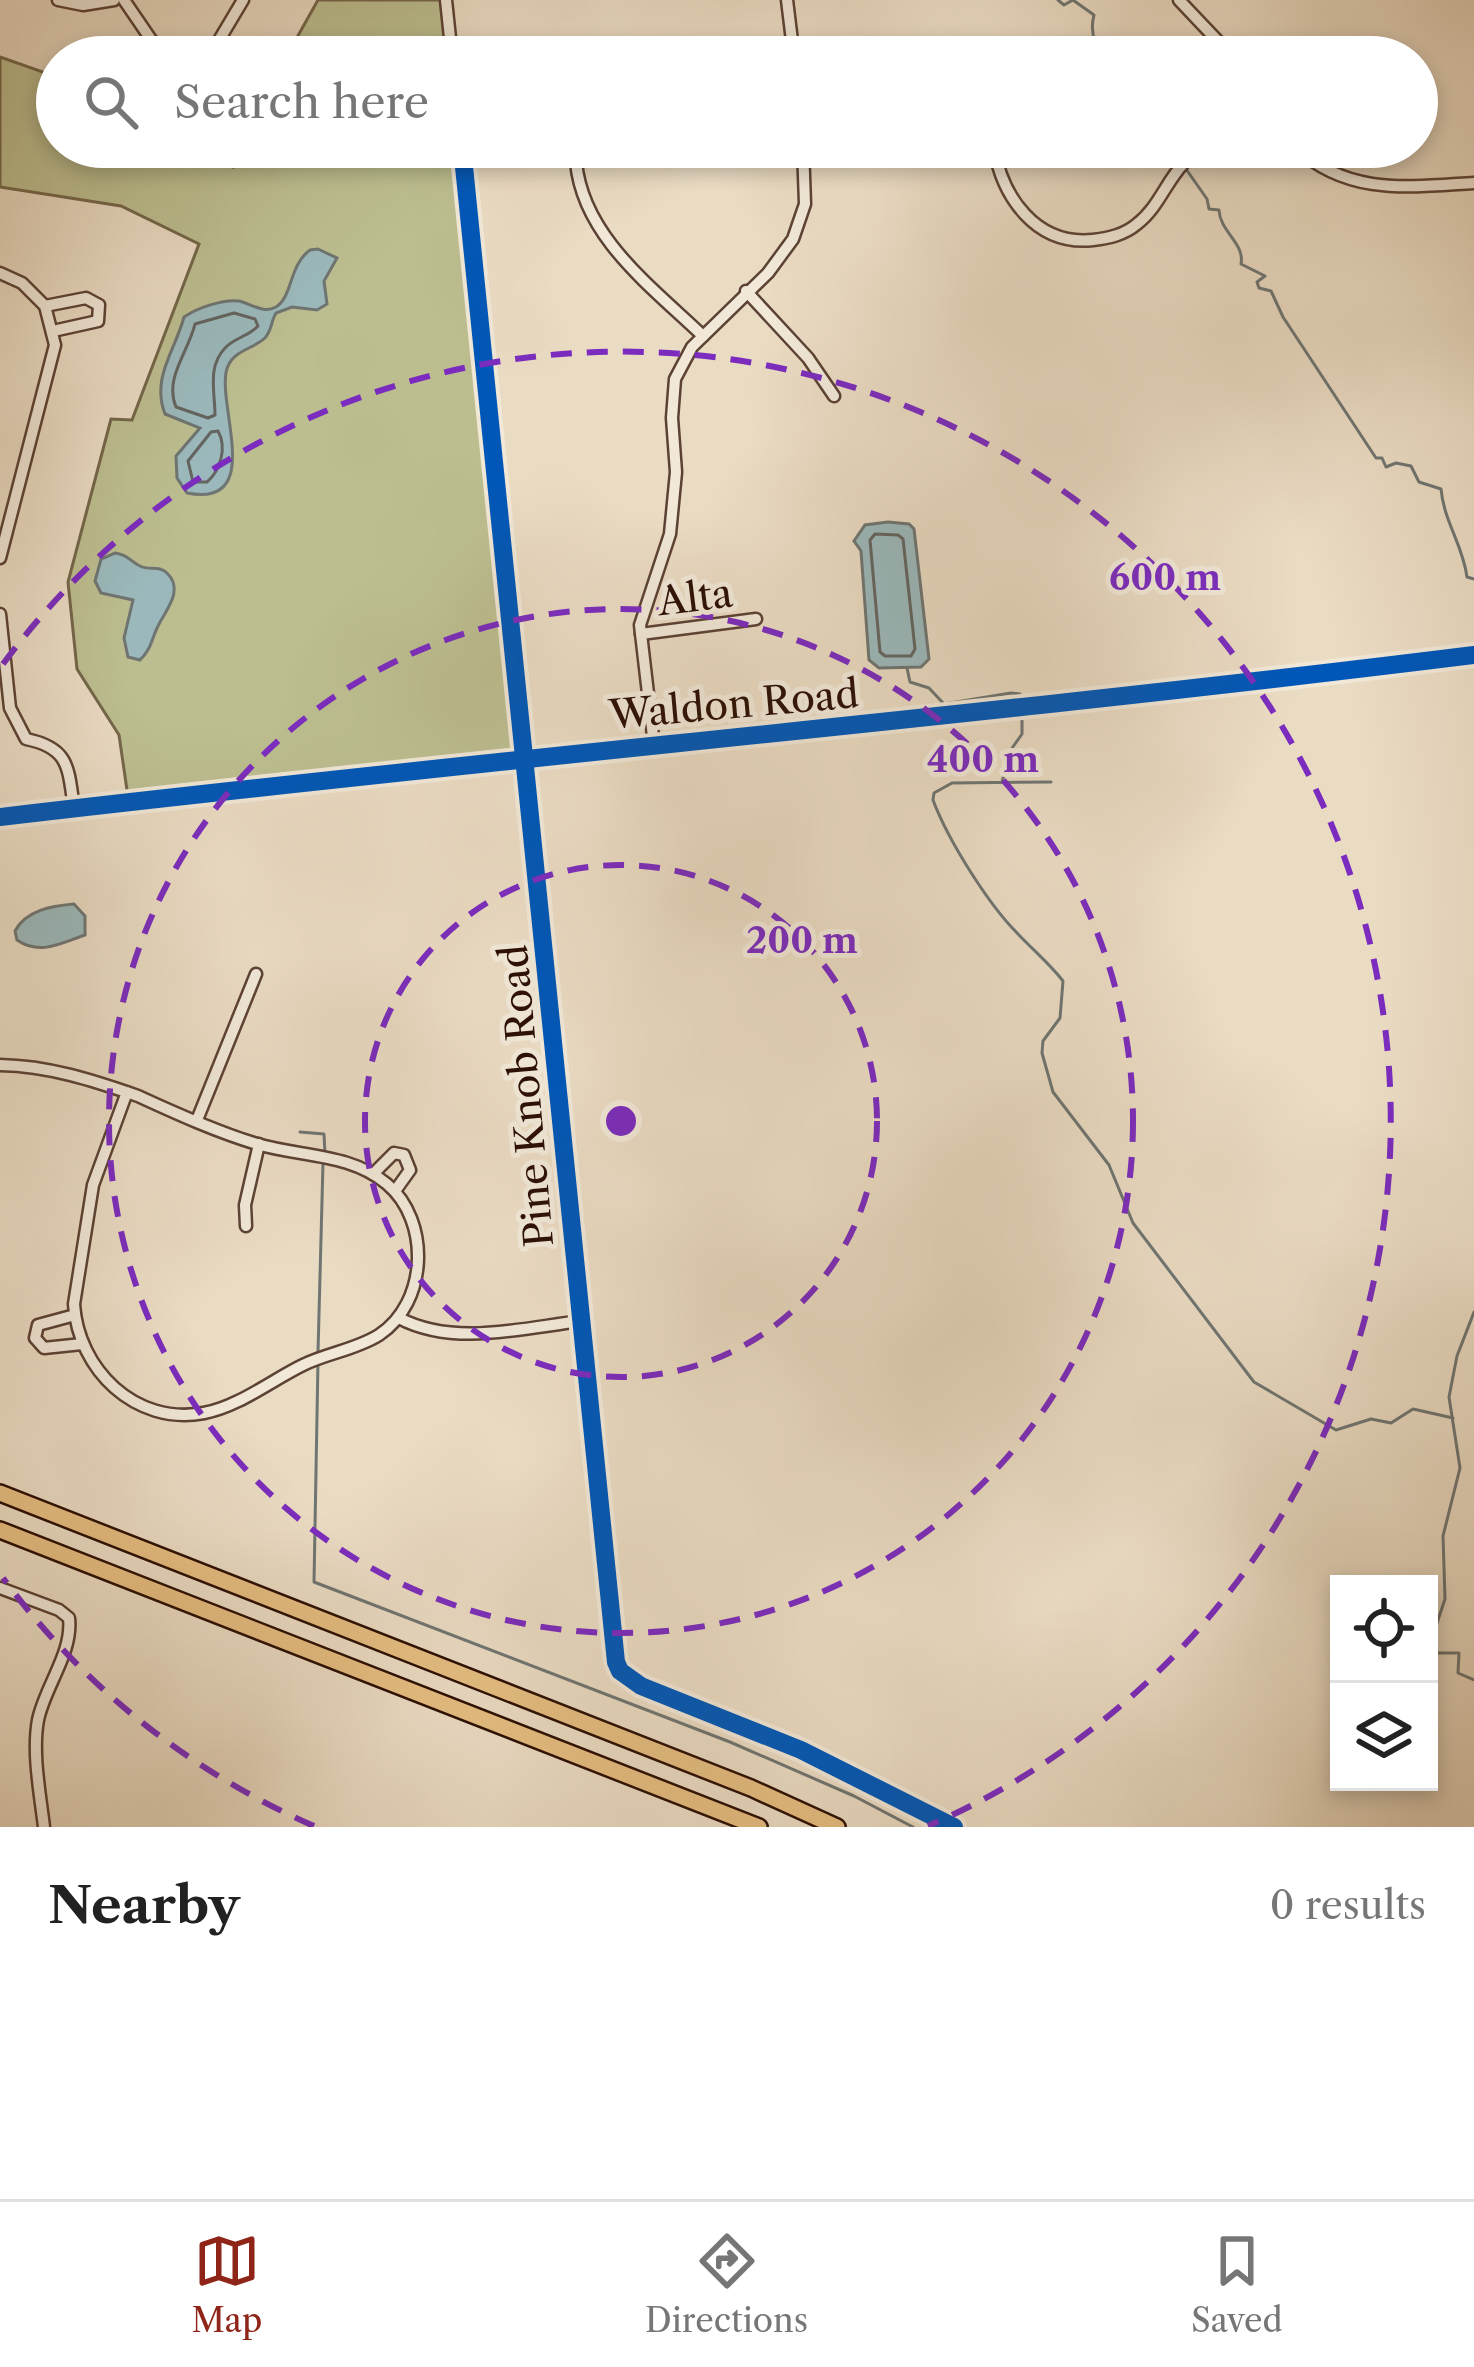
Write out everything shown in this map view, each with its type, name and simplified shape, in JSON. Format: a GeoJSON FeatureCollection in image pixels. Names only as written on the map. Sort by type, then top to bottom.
{"type":"FeatureCollection","features":[{"type":"Feature","properties":{"kind":"highway"},"geometry":{"type":"LineString","coordinates":[[0,1493],[751,1788],[837,1827]]}},
{"type":"Feature","properties":{"kind":"highway"},"geometry":{"type":"LineString","coordinates":[[0,1530],[759,1827]]}},
{"type":"Feature","properties":{"kind":"street"},"geometry":{"type":"LineString","coordinates":[[58,0],[83,5],[114,0]]}},
{"type":"Feature","properties":{"kind":"street"},"geometry":{"type":"LineString","coordinates":[[124,0],[149,36]]}},
{"type":"Feature","properties":{"kind":"street"},"geometry":{"type":"LineString","coordinates":[[222,36],[243,0]]}},
{"type":"Feature","properties":{"kind":"street"},"geometry":{"type":"LineString","coordinates":[[446,0],[450,36]]}},
{"type":"Feature","properties":{"kind":"street"},"geometry":{"type":"LineString","coordinates":[[787,0],[791,36]]}},
{"type":"Feature","properties":{"kind":"street"},"geometry":{"type":"LineString","coordinates":[[1179,0],[1213,36]]}},
{"type":"Feature","properties":{"kind":"street","name":"Pine Knob Road"},"geometry":{"type":"LineString","coordinates":[[464,168],[613,1647],[620,1671],[641,1686],[801,1750],[954,1827]]}},
{"type":"Feature","properties":{"kind":"street"},"geometry":{"type":"LineString","coordinates":[[576,168],[578,187],[598,227],[703,336]]}},
{"type":"Feature","properties":{"kind":"street"},"geometry":{"type":"LineString","coordinates":[[654,745],[641,634],[645,606],[670,534],[676,472],[675,380],[703,336],[782,256],[801,222],[805,168]]}},
{"type":"Feature","properties":{"kind":"street"},"geometry":{"type":"LineString","coordinates":[[998,168],[1000,179],[1029,220],[1052,236],[1083,241],[1112,238],[1136,226],[1181,168]]}},
{"type":"Feature","properties":{"kind":"street"},"geometry":{"type":"LineString","coordinates":[[1326,168],[1383,188],[1474,183]]}},
{"type":"Feature","properties":{"kind":"street"},"geometry":{"type":"LineString","coordinates":[[0,273],[22,283],[45,306],[53,332],[52,367],[0,558]]}},
{"type":"Feature","properties":{"kind":"street"},"geometry":{"type":"LineString","coordinates":[[746,291],[808,358],[834,396]]}},
{"type":"Feature","properties":{"kind":"street"},"geometry":{"type":"LineString","coordinates":[[45,306],[86,298],[99,304],[93,326],[53,332]]}},
{"type":"Feature","properties":{"kind":"street"},"geometry":{"type":"LineString","coordinates":[[0,614],[14,723],[26,739],[49,744],[64,758],[74,808]]}},
{"type":"Feature","properties":{"kind":"street","name":"Alta"},"geometry":{"type":"LineString","coordinates":[[641,634],[756,619]]}},
{"type":"Feature","properties":{"kind":"street","name":"Waldon Road"},"geometry":{"type":"LineString","coordinates":[[0,817],[1474,655]]}},
{"type":"Feature","properties":{"kind":"street"},"geometry":{"type":"LineString","coordinates":[[196,1120],[256,974]]}},
{"type":"Feature","properties":{"kind":"street"},"geometry":{"type":"LineString","coordinates":[[0,1065],[38,1066],[127,1092],[259,1144],[353,1163],[373,1174],[395,1191],[417,1236],[416,1280],[400,1318],[345,1351],[309,1362],[206,1413],[153,1409],[123,1395],[101,1376],[82,1344],[75,1315],[93,1185],[127,1092]]}},
{"type":"Feature","properties":{"kind":"street"},"geometry":{"type":"LineString","coordinates":[[246,1226],[245,1205],[259,1144]]}},
{"type":"Feature","properties":{"kind":"street"},"geometry":{"type":"LineString","coordinates":[[373,1174],[386,1157],[404,1155],[410,1170],[395,1191]]}},
{"type":"Feature","properties":{"kind":"street"},"geometry":{"type":"LineString","coordinates":[[75,1315],[45,1320],[38,1325],[35,1338],[44,1348],[82,1344]]}},
{"type":"Feature","properties":{"kind":"street"},"geometry":{"type":"LineString","coordinates":[[400,1318],[428,1331],[450,1334],[581,1321]]}},
{"type":"Feature","properties":{"kind":"street"},"geometry":{"type":"LineString","coordinates":[[0,1588],[69,1618],[71,1633],[39,1714],[36,1736],[44,1827]]}},
{"type":"Feature","properties":{"kind":"green space"},"geometry":{"type":"Polygon","coordinates":[[[318,0],[442,0],[446,36],[298,36],[318,0]]]}},
{"type":"Feature","properties":{"kind":"green space"},"geometry":{"type":"Polygon","coordinates":[[[0,57],[36,70],[36,168],[459,168],[519,750],[128,797],[119,735],[77,669],[68,582],[111,419],[132,420],[199,244],[121,206],[0,187],[0,57]]]}},
{"type":"Feature","properties":{"kind":"water"},"geometry":{"type":"Polygon","coordinates":[[[318,249],[337,258],[324,281],[327,304],[317,310],[292,307],[276,313],[265,338],[231,361],[225,381],[232,468],[225,484],[211,493],[187,493],[177,478],[176,456],[200,428],[165,414],[161,401],[166,365],[184,317],[225,301],[262,309],[276,307],[286,296],[303,256],[318,249]]]}},
{"type":"Feature","properties":{"kind":"water"},"geometry":{"type":"Polygon","coordinates":[[[888,522],[914,529],[929,659],[921,667],[879,668],[869,660],[861,551],[854,541],[865,525],[888,522]]]}},
{"type":"Feature","properties":{"kind":"water"},"geometry":{"type":"Polygon","coordinates":[[[115,553],[164,571],[174,586],[172,600],[140,660],[128,657],[124,638],[133,600],[101,593],[95,581],[101,559],[115,553]]]}},
{"type":"Feature","properties":{"kind":"water"},"geometry":{"type":"Polygon","coordinates":[[[74,904],[85,916],[85,935],[42,948],[17,940],[15,931],[33,914],[74,904]]]}},
{"type":"Feature","properties":{"kind":"waterway"},"geometry":{"type":"LineString","coordinates":[[1058,0],[1064,5],[1073,0],[1094,15],[1094,36]]}},
{"type":"Feature","properties":{"kind":"waterway"},"geometry":{"type":"LineString","coordinates":[[1186,169],[1209,209],[1219,210],[1241,264],[1265,276],[1257,282],[1259,288],[1271,291],[1283,317],[1376,458],[1382,458],[1386,467],[1411,466],[1419,482],[1441,489],[1467,577],[1474,579]]}},
{"type":"Feature","properties":{"kind":"waterway"},"geometry":{"type":"LineString","coordinates":[[907,668],[910,682],[929,688],[944,704],[1011,693],[1020,694],[1021,704]]}},
{"type":"Feature","properties":{"kind":"waterway"},"geometry":{"type":"LineString","coordinates":[[1002,782],[1010,751],[1022,734],[1022,714]]}},
{"type":"Feature","properties":{"kind":"waterway"},"geometry":{"type":"LineString","coordinates":[[1051,782],[952,783],[934,793],[933,800],[982,889],[1063,981],[1060,1018],[1043,1041],[1053,1092],[1109,1165],[1133,1223],[1254,1382],[1336,1430],[1371,1419],[1391,1423],[1413,1409],[1453,1418]]}},
{"type":"Feature","properties":{"kind":"waterway"},"geometry":{"type":"LineString","coordinates":[[300,1132],[324,1134],[325,1154]]}},
{"type":"Feature","properties":{"kind":"waterway"},"geometry":{"type":"LineString","coordinates":[[318,1352],[323,1163]]}},
{"type":"Feature","properties":{"kind":"waterway"},"geometry":{"type":"LineString","coordinates":[[1438,1620],[1445,1599],[1443,1536],[1460,1468],[1449,1397],[1457,1356],[1474,1312]]}},
{"type":"Feature","properties":{"kind":"waterway"},"geometry":{"type":"LineString","coordinates":[[318,1361],[314,1582],[730,1742],[913,1827]]}},
{"type":"Feature","properties":{"kind":"waterway"},"geometry":{"type":"LineString","coordinates":[[1438,1653],[1459,1653],[1458,1673],[1474,1680]]}},
{"type":"Feature","properties":{"kind":"cycle path"},"geometry":{"type":"LineString","coordinates":[[464,168],[616,1662],[620,1671],[641,1686],[801,1750],[954,1827]]}},
{"type":"Feature","properties":{"kind":"cycle path"},"geometry":{"type":"LineString","coordinates":[[0,817],[1474,655]]}}]}
